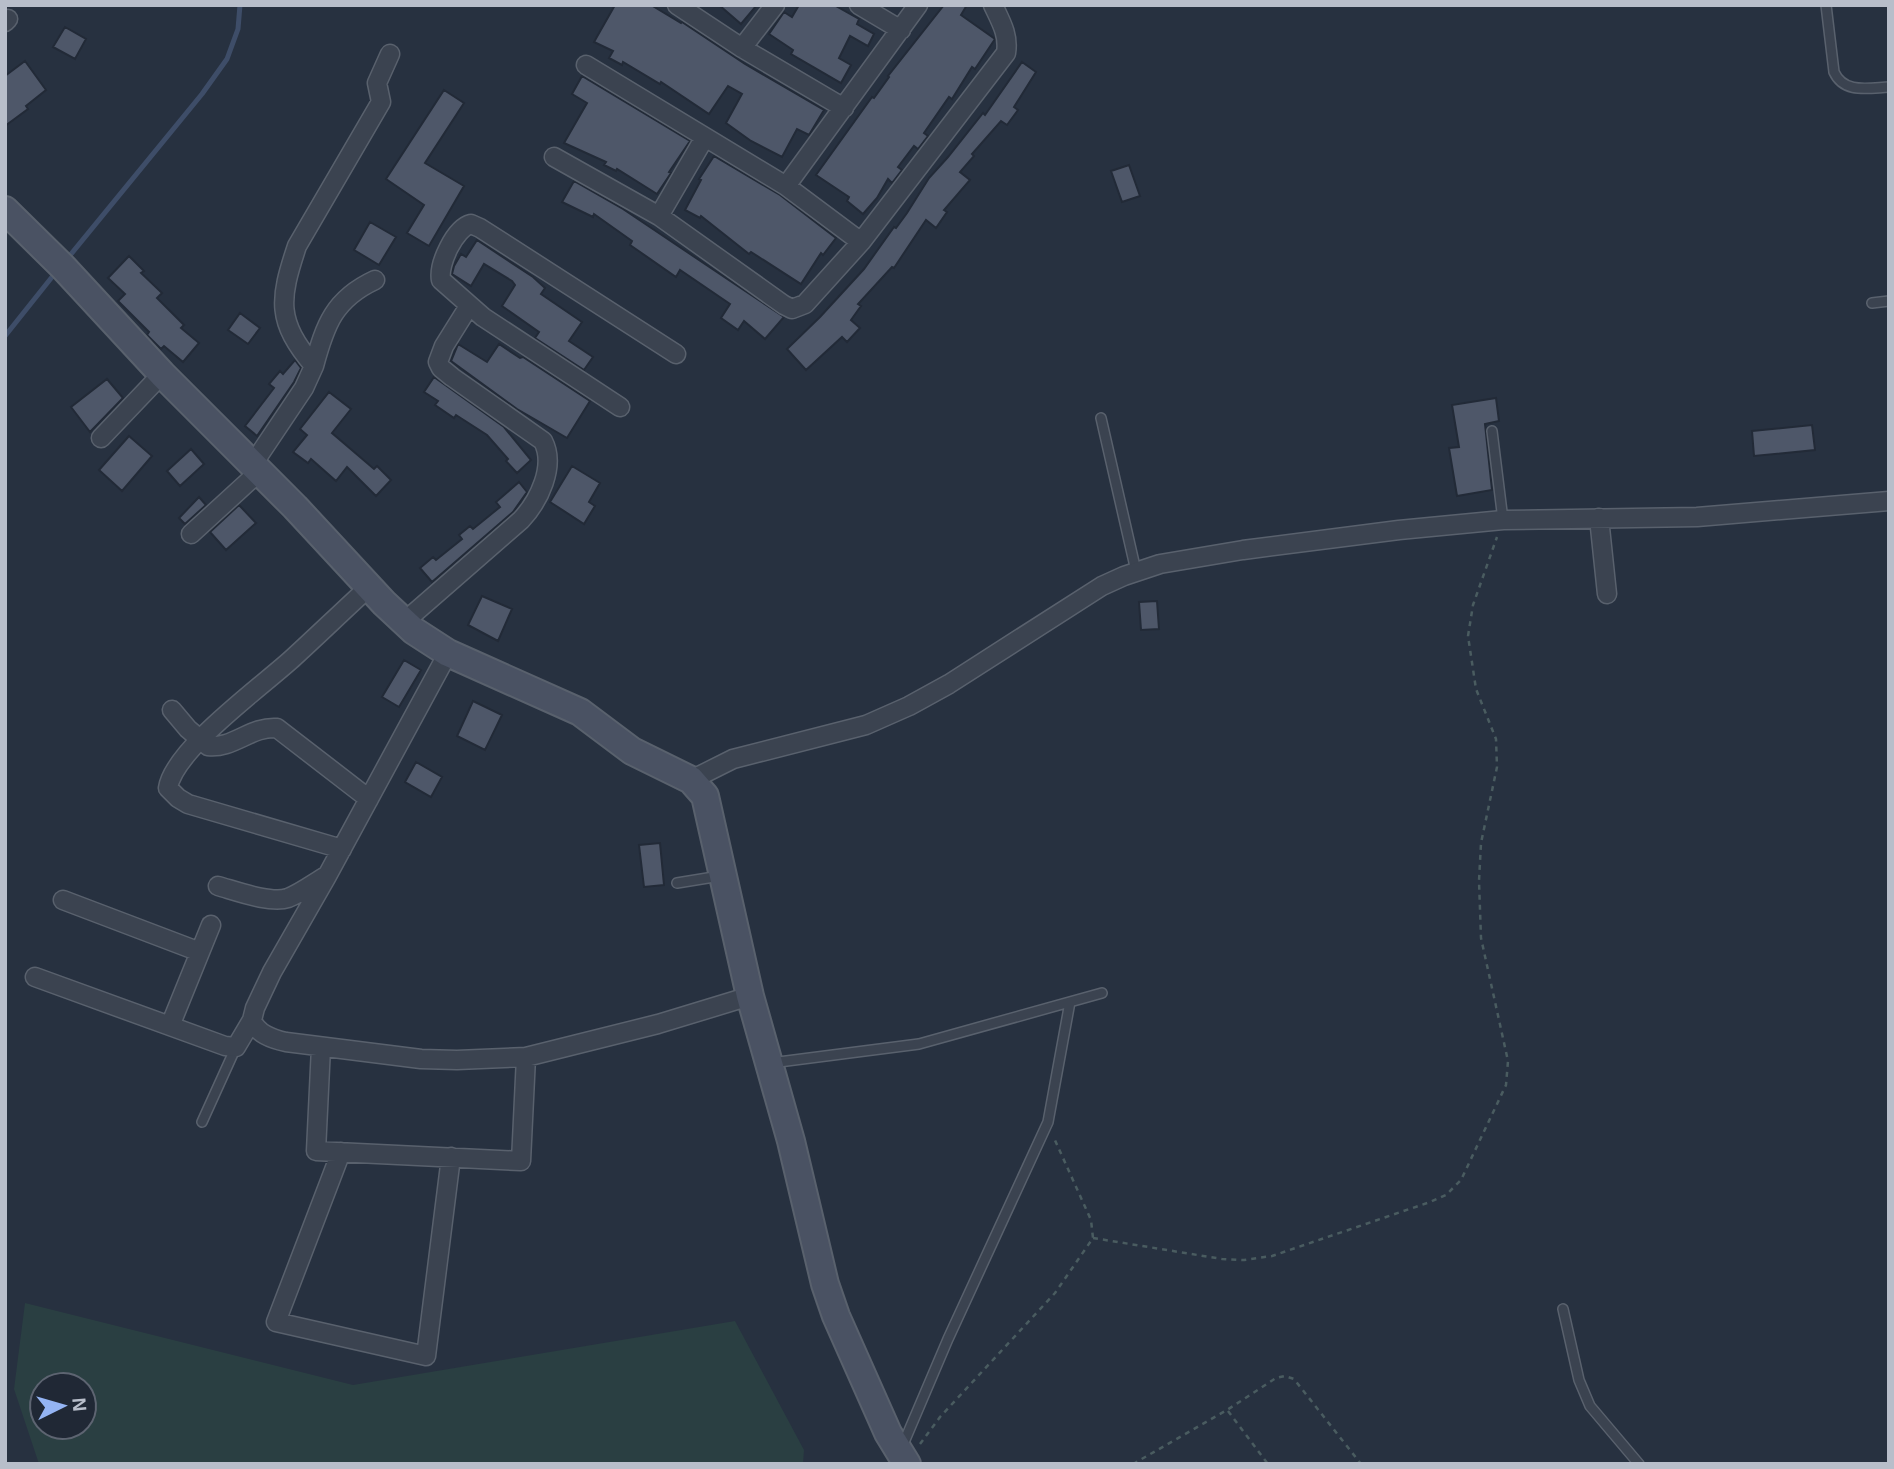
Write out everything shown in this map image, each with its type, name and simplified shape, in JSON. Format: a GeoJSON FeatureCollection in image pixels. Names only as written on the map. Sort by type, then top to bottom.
{"type":"FeatureCollection","features":[{"type":"Feature","properties":{"kind":"street"},"geometry":{"type":"LineString","coordinates":[[677,5],[742,48],[844,108]]}},
{"type":"Feature","properties":{"kind":"street"},"geometry":{"type":"LineString","coordinates":[[742,48],[775,5]]}},
{"type":"Feature","properties":{"kind":"street"},"geometry":{"type":"LineString","coordinates":[[859,5],[901,30]]}},
{"type":"Feature","properties":{"kind":"street"},"geometry":{"type":"LineString","coordinates":[[786,186],[918,5]]}},
{"type":"Feature","properties":{"kind":"street"},"geometry":{"type":"LineString","coordinates":[[554,157],[659,216],[792,309],[805,304],[861,242],[1006,53],[1004,29],[993,5]]}},
{"type":"Feature","properties":{"kind":"street"},"geometry":{"type":"LineString","coordinates":[[314,366],[296,345],[286,320],[284,292],[289,269],[302,237],[382,102],[377,83],[390,54]]}},
{"type":"Feature","properties":{"kind":"street"},"geometry":{"type":"LineString","coordinates":[[586,65],[786,186],[861,242]]}},
{"type":"Feature","properties":{"kind":"street"},"geometry":{"type":"LineString","coordinates":[[659,216],[705,137]]}},
{"type":"Feature","properties":{"kind":"street"},"geometry":{"type":"LineString","coordinates":[[5,210],[404,622],[448,653],[580,712],[632,751],[691,780],[705,796],[750,996],[791,1140],[825,1284],[836,1316],[888,1433],[904,1459]]}},
{"type":"Feature","properties":{"kind":"street"},"geometry":{"type":"LineString","coordinates":[[620,407],[469,306],[441,280],[440,273],[465,225],[471,224],[676,354]]}},
{"type":"Feature","properties":{"kind":"street"},"geometry":{"type":"LineString","coordinates":[[191,534],[256,468],[304,388],[328,321],[338,306],[359,287],[375,280]]}},
{"type":"Feature","properties":{"kind":"street"},"geometry":{"type":"LineString","coordinates":[[404,622],[453,582],[530,510],[548,465],[548,455],[542,440],[452,377],[438,362],[444,346],[469,306]]}},
{"type":"Feature","properties":{"kind":"street"},"geometry":{"type":"LineString","coordinates":[[101,438],[162,374]]}},
{"type":"Feature","properties":{"kind":"street"},"geometry":{"type":"LineString","coordinates":[[691,780],[733,759],[866,725],[909,706],[949,684],[1102,586],[1160,564],[1243,550],[1503,520],[1697,517],[1889,501]]}},
{"type":"Feature","properties":{"kind":"street"},"geometry":{"type":"LineString","coordinates":[[1599,518],[1607,594]]}},
{"type":"Feature","properties":{"kind":"street"},"geometry":{"type":"LineString","coordinates":[[342,849],[188,804],[168,788],[169,781],[185,757],[213,727],[369,587]]}},
{"type":"Feature","properties":{"kind":"street"},"geometry":{"type":"LineString","coordinates":[[35,977],[225,1046],[236,1047],[252,1020],[272,972],[448,653]]}},
{"type":"Feature","properties":{"kind":"street"},"geometry":{"type":"LineString","coordinates":[[172,710],[208,746],[218,747],[257,729],[277,728],[369,799]]}},
{"type":"Feature","properties":{"kind":"street"},"geometry":{"type":"LineString","coordinates":[[218,886],[278,899],[287,898],[327,876]]}},
{"type":"Feature","properties":{"kind":"street"},"geometry":{"type":"LineString","coordinates":[[63,900],[200,952]]}},
{"type":"Feature","properties":{"kind":"street"},"geometry":{"type":"LineString","coordinates":[[170,1026],[211,925]]}},
{"type":"Feature","properties":{"kind":"street"},"geometry":{"type":"LineString","coordinates":[[252,1020],[255,1027],[275,1040],[321,1047],[421,1059],[526,1057],[658,1024],[750,996]]}},
{"type":"Feature","properties":{"kind":"street"},"geometry":{"type":"LineString","coordinates":[[321,1047],[316,1151],[521,1160],[526,1057]]}},
{"type":"Feature","properties":{"kind":"street"},"geometry":{"type":"LineString","coordinates":[[341,1152],[276,1322],[426,1356],[450,1157]]}},
{"type":"Feature","properties":{"kind":"lane"},"geometry":{"type":"LineString","coordinates":[[1826,5],[1834,72],[1838,80],[1844,86],[1864,89],[1889,87]]}},
{"type":"Feature","properties":{"kind":"lane"},"geometry":{"type":"LineString","coordinates":[[1872,303],[1889,301]]}},
{"type":"Feature","properties":{"kind":"lane"},"geometry":{"type":"LineString","coordinates":[[1101,418],[1136,571]]}},
{"type":"Feature","properties":{"kind":"lane"},"geometry":{"type":"LineString","coordinates":[[1492,430],[1503,520]]}},
{"type":"Feature","properties":{"kind":"lane"},"geometry":{"type":"LineString","coordinates":[[677,883],[722,876]]}},
{"type":"Feature","properties":{"kind":"lane"},"geometry":{"type":"LineString","coordinates":[[769,1063],[919,1044],[1102,993]]}},
{"type":"Feature","properties":{"kind":"lane"},"geometry":{"type":"LineString","coordinates":[[904,1459],[948,1339],[1048,1122],[1070,1002]]}},
{"type":"Feature","properties":{"kind":"lane"},"geometry":{"type":"LineString","coordinates":[[202,1122],[236,1047]]}},
{"type":"Feature","properties":{"kind":"lane"},"geometry":{"type":"LineString","coordinates":[[1563,1309],[1579,1380],[1590,1406],[1639,1464]]}},
{"type":"Feature","properties":{"kind":"path"},"geometry":{"type":"LineString","coordinates":[[1093,1238],[1244,1261],[1272,1256],[1430,1202],[1446,1195],[1461,1180],[1506,1085],[1508,1061],[1482,938],[1479,880],[1481,842],[1497,767],[1496,739],[1476,689],[1468,636],[1473,605],[1503,520]]}},
{"type":"Feature","properties":{"kind":"path"},"geometry":{"type":"LineString","coordinates":[[904,1459],[1055,1293],[1093,1238],[1091,1220],[1048,1122]]}},
{"type":"Feature","properties":{"kind":"path"},"geometry":{"type":"LineString","coordinates":[[1133,1464],[1227,1410],[1276,1378],[1285,1377],[1294,1379],[1362,1464]]}},
{"type":"Feature","properties":{"kind":"path"},"geometry":{"type":"LineString","coordinates":[[1227,1410],[1268,1464]]}},
{"type":"Feature","properties":{"kind":"green space"},"geometry":{"type":"Polygon","coordinates":[[[25,1303],[353,1385],[735,1321],[804,1450],[803,1464],[39,1464],[31,1441],[98,1441],[98,1371],[28,1371],[28,1431],[14,1389],[25,1303]]]}},
{"type":"Feature","properties":{"kind":"building"},"geometry":{"type":"Polygon","coordinates":[[[615,5],[651,5],[824,110],[809,135],[797,129],[782,157],[751,141],[726,123],[742,94],[728,86],[709,114],[661,82],[660,84],[623,62],[622,65],[609,58],[613,51],[594,42],[615,5]]]}},
{"type":"Feature","properties":{"kind":"building"},"geometry":{"type":"Polygon","coordinates":[[[719,5],[757,5],[741,24],[719,5]]]}},
{"type":"Feature","properties":{"kind":"building"},"geometry":{"type":"Polygon","coordinates":[[[799,5],[834,5],[859,19],[857,24],[874,34],[868,46],[850,36],[839,58],[851,65],[841,83],[791,54],[793,50],[769,34],[784,12],[792,17],[799,5]]]}},
{"type":"Feature","properties":{"kind":"building"},"geometry":{"type":"Polygon","coordinates":[[[944,5],[967,5],[961,15],[995,39],[975,69],[972,67],[952,99],[949,97],[924,133],[928,136],[918,149],[914,146],[898,167],[902,170],[892,183],[888,179],[863,214],[847,201],[849,197],[816,175],[872,97],[874,98],[944,5]]]}},
{"type":"Feature","properties":{"kind":"building"},"geometry":{"type":"Polygon","coordinates":[[[65,27],[86,39],[75,59],[53,47],[65,27]]]}},
{"type":"Feature","properties":{"kind":"building"},"geometry":{"type":"Polygon","coordinates":[[[25,61],[46,90],[26,106],[28,109],[5,126],[5,76],[25,61]]]}},
{"type":"Feature","properties":{"kind":"building"},"geometry":{"type":"Polygon","coordinates":[[[1022,62],[1036,72],[1014,107],[1018,110],[1007,125],[1001,121],[960,172],[970,180],[944,210],[947,212],[936,228],[926,220],[894,268],[892,267],[858,304],[861,306],[851,320],[860,328],[847,342],[842,337],[806,370],[787,349],[864,269],[907,213],[929,178],[983,113],[985,115],[1022,62]]]}},
{"type":"Feature","properties":{"kind":"building"},"geometry":{"type":"Polygon","coordinates":[[[582,76],[690,141],[657,194],[617,169],[616,171],[604,165],[606,162],[564,143],[587,103],[572,94],[582,76]]]}},
{"type":"Feature","properties":{"kind":"building"},"geometry":{"type":"Polygon","coordinates":[[[444,90],[464,103],[425,163],[464,186],[429,246],[407,233],[424,205],[386,179],[444,90]]]}},
{"type":"Feature","properties":{"kind":"building"},"geometry":{"type":"Polygon","coordinates":[[[714,156],[780,195],[836,238],[823,255],[821,253],[801,284],[751,252],[749,254],[701,216],[700,218],[685,210],[701,180],[699,179],[714,156]]]}},
{"type":"Feature","properties":{"kind":"building"},"geometry":{"type":"Polygon","coordinates":[[[1129,165],[1140,196],[1122,202],[1111,171],[1129,165]]]}},
{"type":"Feature","properties":{"kind":"building"},"geometry":{"type":"Polygon","coordinates":[[[574,181],[623,209],[784,317],[765,339],[744,321],[738,330],[721,318],[730,304],[680,270],[676,277],[630,245],[632,241],[594,214],[593,217],[562,202],[574,181]]]}},
{"type":"Feature","properties":{"kind":"building"},"geometry":{"type":"Polygon","coordinates":[[[370,222],[396,237],[379,265],[354,250],[370,222]]]}},
{"type":"Feature","properties":{"kind":"building"},"geometry":{"type":"Polygon","coordinates":[[[477,240],[533,277],[545,288],[541,294],[582,322],[569,341],[593,357],[584,370],[535,338],[539,332],[502,306],[515,285],[512,281],[484,264],[471,286],[452,274],[461,254],[466,257],[477,240]]]}},
{"type":"Feature","properties":{"kind":"building"},"geometry":{"type":"Polygon","coordinates":[[[129,256],[144,271],[141,273],[162,293],[157,298],[184,325],[181,328],[199,343],[183,362],[164,346],[161,349],[147,335],[149,332],[118,301],[125,294],[108,278],[129,256]]]}},
{"type":"Feature","properties":{"kind":"building"},"geometry":{"type":"Polygon","coordinates":[[[240,313],[260,328],[248,344],[228,330],[240,313]]]}},
{"type":"Feature","properties":{"kind":"building"},"geometry":{"type":"Polygon","coordinates":[[[458,344],[487,362],[499,344],[590,401],[567,438],[517,409],[451,361],[458,344]]]}},
{"type":"Feature","properties":{"kind":"building"},"geometry":{"type":"Polygon","coordinates":[[[295,360],[301,368],[294,382],[257,436],[245,426],[274,388],[269,384],[280,371],[283,374],[295,360]]]}},
{"type":"Feature","properties":{"kind":"building"},"geometry":{"type":"Polygon","coordinates":[[[434,377],[504,427],[531,460],[517,473],[487,435],[435,405],[438,401],[424,392],[434,377]]]}},
{"type":"Feature","properties":{"kind":"building"},"geometry":{"type":"Polygon","coordinates":[[[107,379],[123,398],[90,432],[71,407],[107,379]]]}},
{"type":"Feature","properties":{"kind":"building"},"geometry":{"type":"Polygon","coordinates":[[[329,392],[351,409],[332,433],[374,469],[377,466],[391,480],[376,496],[347,467],[336,481],[311,459],[308,463],[293,452],[307,435],[300,429],[329,392]]]}},
{"type":"Feature","properties":{"kind":"building"},"geometry":{"type":"Polygon","coordinates":[[[1496,398],[1499,421],[1485,424],[1492,490],[1457,496],[1449,448],[1459,447],[1452,405],[1496,398]]]}},
{"type":"Feature","properties":{"kind":"building"},"geometry":{"type":"Polygon","coordinates":[[[1812,425],[1815,450],[1754,456],[1752,431],[1812,425]]]}},
{"type":"Feature","properties":{"kind":"building"},"geometry":{"type":"Polygon","coordinates":[[[129,436],[152,456],[122,491],[99,470],[129,436]]]}},
{"type":"Feature","properties":{"kind":"building"},"geometry":{"type":"Polygon","coordinates":[[[191,449],[204,464],[180,486],[167,471],[191,449]]]}},
{"type":"Feature","properties":{"kind":"building"},"geometry":{"type":"Polygon","coordinates":[[[572,466],[600,483],[589,502],[595,506],[584,524],[550,502],[572,466]]]}},
{"type":"Feature","properties":{"kind":"building"},"geometry":{"type":"Polygon","coordinates":[[[519,482],[527,492],[513,512],[432,582],[420,568],[433,557],[436,560],[462,539],[459,535],[470,526],[473,529],[500,507],[496,502],[519,482]]]}},
{"type":"Feature","properties":{"kind":"building"},"geometry":{"type":"Polygon","coordinates":[[[199,497],[206,505],[185,524],[179,518],[199,497]]]}},
{"type":"Feature","properties":{"kind":"building"},"geometry":{"type":"Polygon","coordinates":[[[239,505],[256,523],[226,550],[210,532],[239,505]]]}},
{"type":"Feature","properties":{"kind":"building"},"geometry":{"type":"Polygon","coordinates":[[[482,596],[512,609],[498,641],[468,625],[482,596]]]}},
{"type":"Feature","properties":{"kind":"building"},"geometry":{"type":"Polygon","coordinates":[[[1157,601],[1159,629],[1141,630],[1139,602],[1157,601]]]}},
{"type":"Feature","properties":{"kind":"building"},"geometry":{"type":"Polygon","coordinates":[[[404,660],[421,670],[399,707],[382,697],[404,660]]]}},
{"type":"Feature","properties":{"kind":"building"},"geometry":{"type":"Polygon","coordinates":[[[473,701],[502,715],[485,750],[457,736],[473,701]]]}},
{"type":"Feature","properties":{"kind":"building"},"geometry":{"type":"Polygon","coordinates":[[[416,762],[442,777],[431,797],[405,782],[416,762]]]}},
{"type":"Feature","properties":{"kind":"building"},"geometry":{"type":"Polygon","coordinates":[[[660,843],[664,885],[644,887],[639,845],[660,843]]]}},
{"type":"Feature","properties":{"kind":"waterway"},"geometry":{"type":"LineString","coordinates":[[67,259],[202,94],[227,59],[238,29],[240,5]]}},
{"type":"Feature","properties":{"kind":"waterway"},"geometry":{"type":"LineString","coordinates":[[5,336],[56,272]]}}]}
